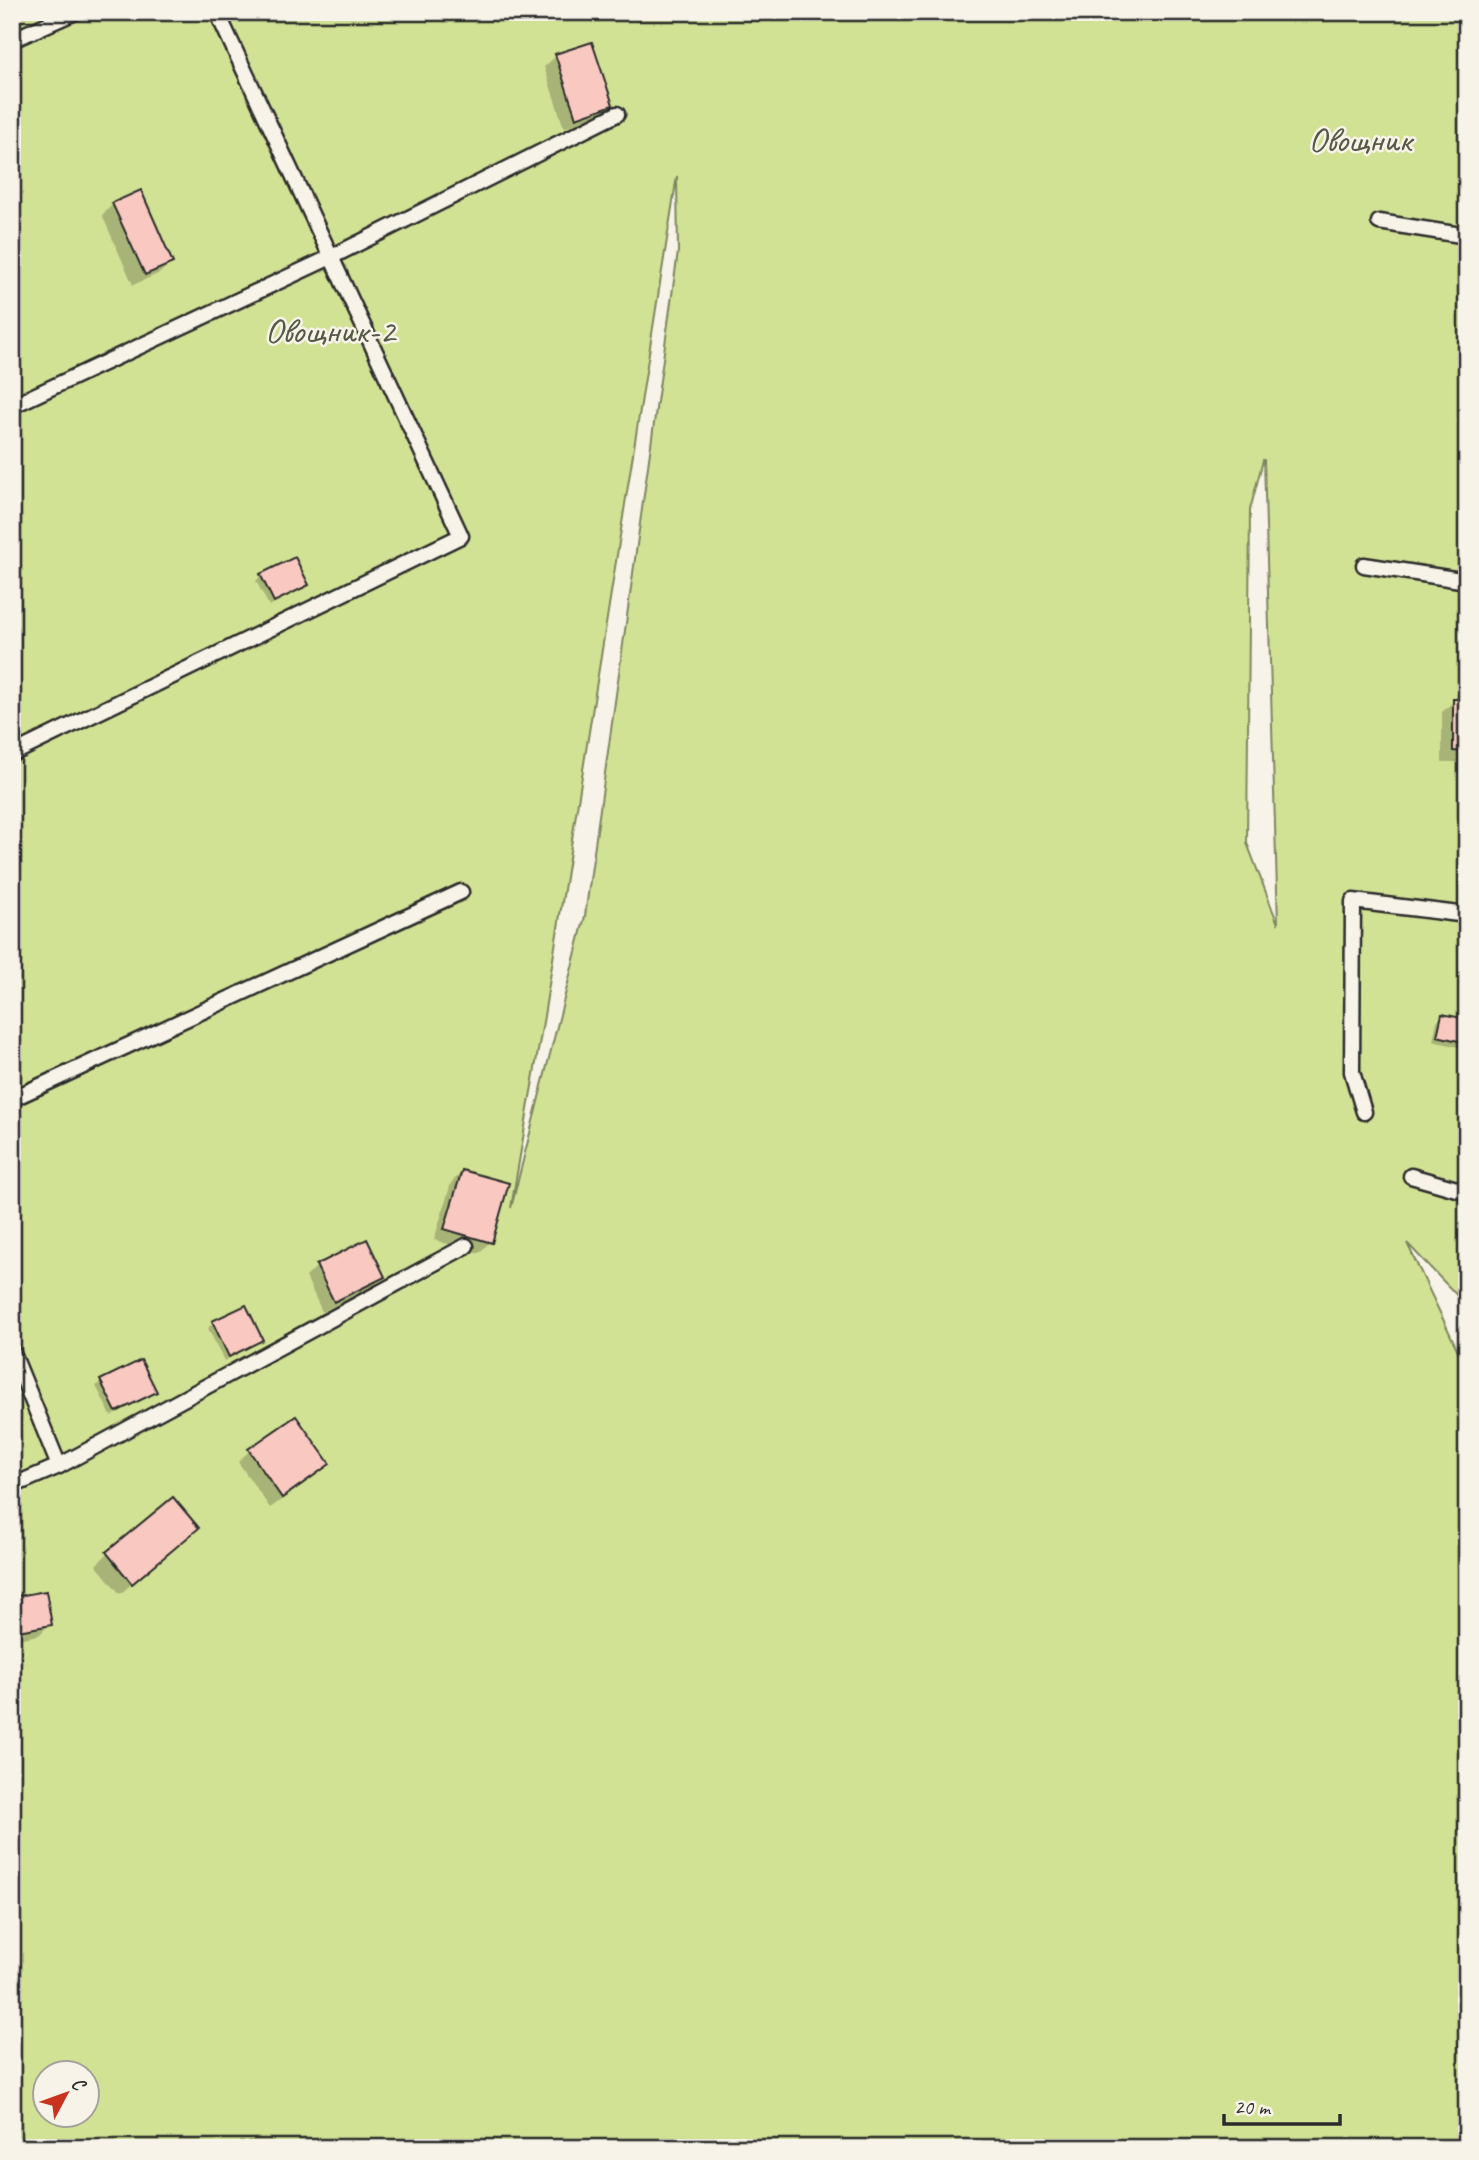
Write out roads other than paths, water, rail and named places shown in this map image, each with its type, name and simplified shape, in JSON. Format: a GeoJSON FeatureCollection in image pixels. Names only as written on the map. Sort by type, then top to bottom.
{"type":"FeatureCollection","features":[{"type":"Feature","properties":{"kind":"lane"},"geometry":{"type":"LineString","coordinates":[[12,40],[75,12]]}},
{"type":"Feature","properties":{"kind":"lane"},"geometry":{"type":"LineString","coordinates":[[12,754],[461,536],[217,12]]}},
{"type":"Feature","properties":{"kind":"lane"},"geometry":{"type":"LineString","coordinates":[[12,406],[331,257],[617,114]]}},
{"type":"Feature","properties":{"kind":"lane"},"geometry":{"type":"LineString","coordinates":[[1379,222],[1467,236]]}},
{"type":"Feature","properties":{"kind":"lane"},"geometry":{"type":"LineString","coordinates":[[1364,565],[1467,581]]}},
{"type":"Feature","properties":{"kind":"lane"},"geometry":{"type":"LineString","coordinates":[[12,1099],[461,892]]}},
{"type":"Feature","properties":{"kind":"lane"},"geometry":{"type":"LineString","coordinates":[[1364,1112],[1352,1072],[1353,901],[1467,915]]}},
{"type":"Feature","properties":{"kind":"lane"},"geometry":{"type":"LineString","coordinates":[[1411,1176],[1467,1192]]}},
{"type":"Feature","properties":{"kind":"lane"},"geometry":{"type":"LineString","coordinates":[[12,1486],[58,1466],[466,1246]]}},
{"type":"Feature","properties":{"kind":"lane"},"geometry":{"type":"LineString","coordinates":[[12,1351],[58,1466]]}},
{"type":"Feature","properties":{"kind":"park label","name":"Овощник"},"geometry":{"type":"Point","coordinates":[1360,139]}},
{"type":"Feature","properties":{"kind":"park label","name":"Овощник-2"},"geometry":{"type":"Point","coordinates":[330,330]}}]}
